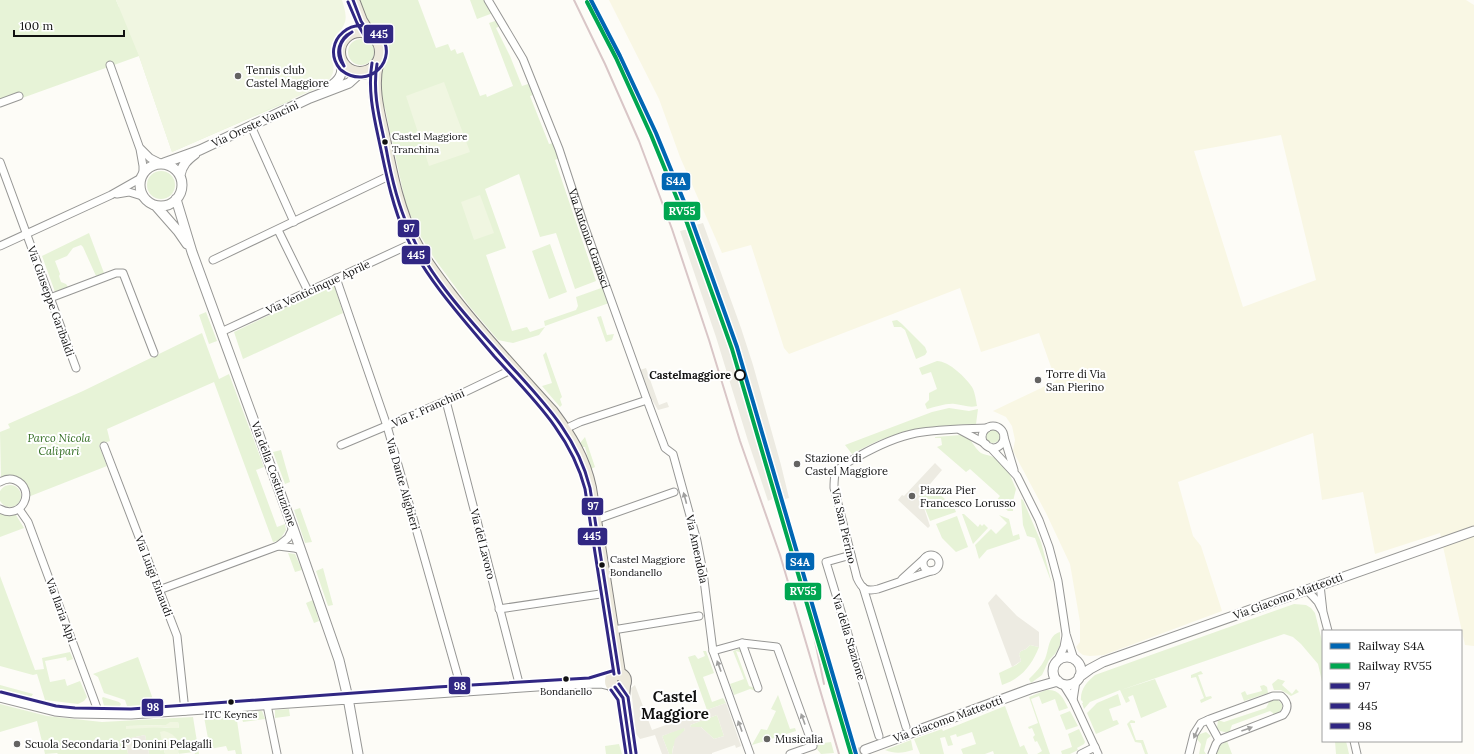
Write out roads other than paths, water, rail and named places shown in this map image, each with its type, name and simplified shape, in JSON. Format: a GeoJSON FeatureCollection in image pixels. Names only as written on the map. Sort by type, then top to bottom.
{"type":"FeatureCollection","features":[{"type":"Feature","properties":{"kind":"main road"},"geometry":{"type":"LineString","coordinates":[[353,0],[361,21],[368,32],[375,37],[381,48],[375,74],[375,93],[391,175],[401,209],[414,242],[456,302],[552,412],[565,429],[584,464],[590,488],[613,630],[617,682],[623,698],[631,754]]}},
{"type":"Feature","properties":{"kind":"main road"},"geometry":{"type":"LineString","coordinates":[[353,0],[353,19],[349,34],[342,42],[339,52],[342,62],[347,69],[367,75],[375,93]]}},
{"type":"Feature","properties":{"kind":"main road"},"geometry":{"type":"LineString","coordinates":[[349,34],[359,31],[368,32]]}},
{"type":"Feature","properties":{"kind":"main road"},"geometry":{"type":"LineString","coordinates":[[362,73],[370,70],[377,64]]}},
{"type":"Feature","properties":{"kind":"street","name":"Via Antonio Gramsci"},"geometry":{"type":"LineString","coordinates":[[488,0],[523,59],[559,149],[584,225],[647,400]]}},
{"type":"Feature","properties":{"kind":"street","name":"Via Oreste Vancini"},"geometry":{"type":"LineString","coordinates":[[310,98],[336,82],[342,73],[342,62]]}},
{"type":"Feature","properties":{"kind":"street"},"geometry":{"type":"LineString","coordinates":[[110,66],[140,148],[143,166],[139,184],[142,196]]}},
{"type":"Feature","properties":{"kind":"street","name":"Via Oreste Vancini"},"geometry":{"type":"LineString","coordinates":[[162,163],[200,150],[310,98],[349,83],[362,73]]}},
{"type":"Feature","properties":{"kind":"street"},"geometry":{"type":"LineString","coordinates":[[0,103],[19,96]]}},
{"type":"Feature","properties":{"kind":"street"},"geometry":{"type":"LineString","coordinates":[[251,126],[294,222]]}},
{"type":"Feature","properties":{"kind":"street"},"geometry":{"type":"LineString","coordinates":[[110,195],[129,192],[142,196],[156,206],[167,205],[180,195],[182,185],[180,175],[174,167],[146,155],[140,148]]}},
{"type":"Feature","properties":{"kind":"street","name":"Via Oreste Vancini"},"geometry":{"type":"LineString","coordinates":[[180,175],[187,160],[200,150]]}},
{"type":"Feature","properties":{"kind":"street"},"geometry":{"type":"LineString","coordinates":[[0,162],[26,234]]}},
{"type":"Feature","properties":{"kind":"street"},"geometry":{"type":"LineString","coordinates":[[0,246],[110,195],[142,175],[152,165],[162,163]]}},
{"type":"Feature","properties":{"kind":"street"},"geometry":{"type":"LineString","coordinates":[[213,260],[391,175]]}},
{"type":"Feature","properties":{"kind":"street","name":"Via della Costituzione"},"geometry":{"type":"LineString","coordinates":[[176,199],[192,252],[294,528],[339,660],[348,698],[358,754]]}},
{"type":"Feature","properties":{"kind":"street","name":"Via della Costituzione"},"geometry":{"type":"LineString","coordinates":[[156,206],[178,231],[192,252]]}},
{"type":"Feature","properties":{"kind":"street"},"geometry":{"type":"LineString","coordinates":[[278,230],[308,292]]}},
{"type":"Feature","properties":{"kind":"street","name":"Via Giuseppe Garibaldi"},"geometry":{"type":"LineString","coordinates":[[26,234],[76,368]]}},
{"type":"Feature","properties":{"kind":"street","name":"Via Venticinque Aprile"},"geometry":{"type":"LineString","coordinates":[[221,332],[414,242]]}},
{"type":"Feature","properties":{"kind":"street"},"geometry":{"type":"LineString","coordinates":[[50,298],[116,274],[124,273],[154,353]]}},
{"type":"Feature","properties":{"kind":"street","name":"Via Dante Alighieri"},"geometry":{"type":"LineString","coordinates":[[336,278],[387,426],[462,691]]}},
{"type":"Feature","properties":{"kind":"street","name":"Via F. Franchini"},"geometry":{"type":"LineString","coordinates":[[341,445],[446,401],[513,369]]}},
{"type":"Feature","properties":{"kind":"street"},"geometry":{"type":"LineString","coordinates":[[565,429],[580,422],[647,400]]}},
{"type":"Feature","properties":{"kind":"street","name":"Via Amendola"},"geometry":{"type":"LineString","coordinates":[[647,400],[665,448],[673,454],[697,542],[703,572],[713,651],[749,751]]}},
{"type":"Feature","properties":{"kind":"street","name":"Via del Lavoro"},"geometry":{"type":"LineString","coordinates":[[446,401],[520,687]]}},
{"type":"Feature","properties":{"kind":"street","name":"Via San Pierino"},"geometry":{"type":"LineString","coordinates":[[906,727],[863,587],[857,578],[850,555],[834,488],[835,475],[846,462],[873,448],[915,434],[956,429],[987,428],[990,426],[997,427],[1002,431],[1004,437]]}},
{"type":"Feature","properties":{"kind":"street"},"geometry":{"type":"LineString","coordinates":[[987,428],[983,434],[983,437],[988,445],[1017,476]]}},
{"type":"Feature","properties":{"kind":"street"},"geometry":{"type":"LineString","coordinates":[[956,429],[993,447],[999,445],[1003,441],[1004,437]]}},
{"type":"Feature","properties":{"kind":"street"},"geometry":{"type":"LineString","coordinates":[[1004,437],[1009,456],[1017,476],[1039,520],[1049,547],[1058,581],[1066,634],[1075,661],[1081,670],[1073,700]]}},
{"type":"Feature","properties":{"kind":"street","name":"Via Luigi Einaudi"},"geometry":{"type":"LineString","coordinates":[[104,446],[179,642],[185,710]]}},
{"type":"Feature","properties":{"kind":"street"},"geometry":{"type":"LineString","coordinates":[[0,482],[8,479],[13,480],[22,485],[26,493],[26,498],[19,509],[13,512],[7,512],[0,509]]}},
{"type":"Feature","properties":{"kind":"street"},"geometry":{"type":"LineString","coordinates":[[595,520],[674,492]]}},
{"type":"Feature","properties":{"kind":"street","name":"Via Ilaria Alpi"},"geometry":{"type":"LineString","coordinates":[[19,509],[28,522],[94,697],[97,713]]}},
{"type":"Feature","properties":{"kind":"street"},"geometry":{"type":"LineString","coordinates":[[159,590],[278,546],[288,538],[294,528]]}},
{"type":"Feature","properties":{"kind":"street","name":"Via Giacomo Matteotti"},"geometry":{"type":"LineString","coordinates":[[1078,679],[1090,669],[1102,662],[1474,531]]}},
{"type":"Feature","properties":{"kind":"street"},"geometry":{"type":"LineString","coordinates":[[278,546],[301,550]]}},
{"type":"Feature","properties":{"kind":"street","name":"Via della Stazione"},"geometry":{"type":"LineString","coordinates":[[850,555],[826,562],[878,736]]}},
{"type":"Feature","properties":{"kind":"street"},"geometry":{"type":"LineString","coordinates":[[863,587],[870,591],[898,582],[934,570],[939,565],[939,560],[933,555],[926,558],[898,582]]}},
{"type":"Feature","properties":{"kind":"street"},"geometry":{"type":"LineString","coordinates":[[926,558],[924,562],[925,567],[929,570],[934,570]]}},
{"type":"Feature","properties":{"kind":"street"},"geometry":{"type":"LineString","coordinates":[[1320,585],[1323,612],[1328,630]]}},
{"type":"Feature","properties":{"kind":"street"},"geometry":{"type":"LineString","coordinates":[[1307,590],[1318,602],[1323,612]]}},
{"type":"Feature","properties":{"kind":"street"},"geometry":{"type":"LineString","coordinates":[[499,609],[607,593]]}},
{"type":"Feature","properties":{"kind":"street"},"geometry":{"type":"LineString","coordinates":[[613,630],[699,616]]}},
{"type":"Feature","properties":{"kind":"street"},"geometry":{"type":"LineString","coordinates":[[1066,634],[1064,647],[1055,665],[1055,677],[1073,700],[1098,754]]}},
{"type":"Feature","properties":{"kind":"street"},"geometry":{"type":"LineString","coordinates":[[742,643],[758,688]]}},
{"type":"Feature","properties":{"kind":"street"},"geometry":{"type":"LineString","coordinates":[[713,651],[742,643],[777,647],[813,746],[790,754]]}},
{"type":"Feature","properties":{"kind":"street"},"geometry":{"type":"LineString","coordinates":[[1055,665],[1064,658],[1075,661]]}},
{"type":"Feature","properties":{"kind":"street","name":"Via Giacomo Matteotti"},"geometry":{"type":"LineString","coordinates":[[1075,661],[1092,663],[1102,662]]}},
{"type":"Feature","properties":{"kind":"street","name":"Via Giacomo Matteotti"},"geometry":{"type":"LineString","coordinates":[[1030,689],[1046,678],[1055,665]]}},
{"type":"Feature","properties":{"kind":"street"},"geometry":{"type":"LineString","coordinates":[[1061,683],[1068,685],[1078,679]]}},
{"type":"Feature","properties":{"kind":"street"},"geometry":{"type":"LineString","coordinates":[[0,697],[55,711],[131,714],[348,698],[617,682]]}},
{"type":"Feature","properties":{"kind":"street","name":"Via Giacomo Matteotti"},"geometry":{"type":"LineString","coordinates":[[865,750],[1030,689],[1061,683]]}},
{"type":"Feature","properties":{"kind":"street"},"geometry":{"type":"LineString","coordinates":[[1189,754],[1196,730],[1201,723],[1273,696],[1281,696],[1286,702],[1287,708],[1283,715],[1219,740],[1212,754]]}},
{"type":"Feature","properties":{"kind":"street"},"geometry":{"type":"LineString","coordinates":[[267,704],[277,754]]}},
{"type":"Feature","properties":{"kind":"street"},"geometry":{"type":"LineString","coordinates":[[1208,720],[1219,740]]}},
{"type":"Feature","properties":{"kind":"street"},"geometry":{"type":"LineString","coordinates":[[1354,742],[1357,754]]}},
{"type":"Feature","properties":{"kind":"street"},"geometry":{"type":"LineString","coordinates":[[1081,754],[1094,747]]}},
{"type":"Feature","properties":{"kind":"tunnel"},"geometry":{"type":"LineString","coordinates":[[853,754],[865,750]]}},
{"type":"Feature","properties":{"kind":"railway"},"geometry":{"type":"LineString","coordinates":[[574,0],[605,64],[639,141],[672,229],[709,340],[740,441],[780,555],[839,754]]}},
{"type":"Feature","properties":{"kind":"railway"},"geometry":{"type":"LineString","coordinates":[[808,607],[824,684]]}},
{"type":"Feature","properties":{"kind":"railway"},"geometry":{"type":"LineString","coordinates":[[824,644],[833,691]]}},
{"type":"Feature","properties":{"kind":"rail line","name":"S4A"},"geometry":{"type":"LineString","coordinates":[[591,0],[620,56],[656,133],[692,221],[737,347],[856,754]]}},
{"type":"Feature","properties":{"kind":"rail line","name":"RV55"},"geometry":{"type":"LineString","coordinates":[[587,2],[616,58],[651,135],[687,223],[732,349],[851,754]]}},
{"type":"Feature","properties":{"kind":"place","name":"Tennis club Castel Maggiore"},"geometry":{"type":"Point","coordinates":[238,76]}},
{"type":"Feature","properties":{"kind":"place","name":"Castel Maggiore Tranchina"},"geometry":{"type":"Point","coordinates":[385,142]}},
{"type":"Feature","properties":{"kind":"place","name":"Castelmaggiore"},"geometry":{"type":"Point","coordinates":[740,375]}},
{"type":"Feature","properties":{"kind":"place","name":"Torre di Via San Pierino"},"geometry":{"type":"Point","coordinates":[1038,380]}},
{"type":"Feature","properties":{"kind":"place","name":"Stazione di Castel Maggiore"},"geometry":{"type":"Point","coordinates":[797,464]}},
{"type":"Feature","properties":{"kind":"place","name":"Piazza Pier Francesco Lorusso"},"geometry":{"type":"Point","coordinates":[912,496]}},
{"type":"Feature","properties":{"kind":"place","name":"Castel Maggiore Bondanello"},"geometry":{"type":"Point","coordinates":[602,565]}},
{"type":"Feature","properties":{"kind":"place","name":"Bondanello"},"geometry":{"type":"Point","coordinates":[566,679]}},
{"type":"Feature","properties":{"kind":"place","name":"ITC Keynes"},"geometry":{"type":"Point","coordinates":[231,702]}},
{"type":"Feature","properties":{"kind":"place","name":"Musicalia"},"geometry":{"type":"Point","coordinates":[767,739]}},
{"type":"Feature","properties":{"kind":"place","name":"Scuola Secondaria 1° Donini Pelagalli"},"geometry":{"type":"Point","coordinates":[17,744]}},
{"type":"Feature","properties":{"kind":"district","name":"Castel Maggiore"},"geometry":{"type":"Point","coordinates":[675,706]}},
{"type":"Feature","properties":{"kind":"park label","name":"Parco Nicola Calipari"},"geometry":{"type":"Point","coordinates":[59,444]}}]}
